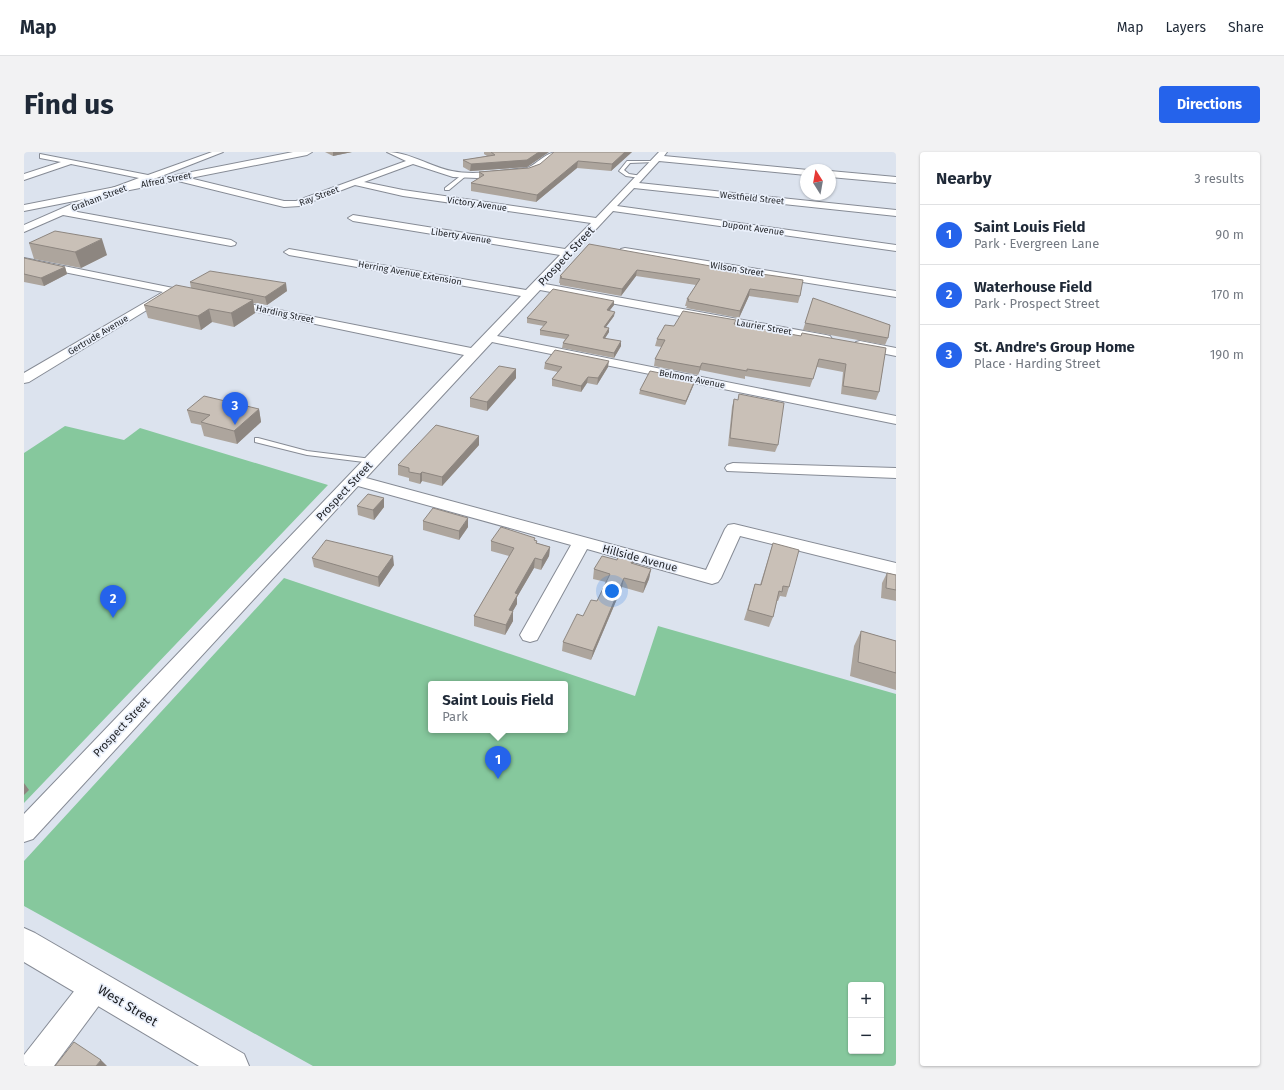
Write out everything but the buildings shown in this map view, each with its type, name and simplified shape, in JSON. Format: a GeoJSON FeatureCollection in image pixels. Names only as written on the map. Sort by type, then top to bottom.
{"type":"FeatureCollection","features":[{"type":"Feature","properties":{"kind":"main road","name":"Alfred Street"},"geometry":{"type":"LineString","coordinates":[[24,208],[307,152]]}},
{"type":"Feature","properties":{"kind":"main road","name":"West Street"},"geometry":{"type":"LineString","coordinates":[[24,944],[232,1066]]}},
{"type":"Feature","properties":{"kind":"street","name":"Graham Street"},"geometry":{"type":"LineString","coordinates":[[24,229],[90,199],[219,152]]}},
{"type":"Feature","properties":{"kind":"street"},"geometry":{"type":"LineString","coordinates":[[391,152],[440,171],[465,175],[528,170],[536,167],[539,160],[555,152]]}},
{"type":"Feature","properties":{"kind":"street"},"geometry":{"type":"LineString","coordinates":[[43,156],[150,178]]}},
{"type":"Feature","properties":{"kind":"street"},"geometry":{"type":"LineString","coordinates":[[658,157],[800,171]]}},
{"type":"Feature","properties":{"kind":"street","name":"Prospect Street"},"geometry":{"type":"LineString","coordinates":[[24,831],[534,290],[580,248],[599,221],[658,157]]}},
{"type":"Feature","properties":{"kind":"street","name":"Ray Street"},"geometry":{"type":"LineString","coordinates":[[177,178],[187,182],[293,205],[304,203],[412,161]]}},
{"type":"Feature","properties":{"kind":"street"},"geometry":{"type":"LineString","coordinates":[[24,177],[72,162]]}},
{"type":"Feature","properties":{"kind":"street"},"geometry":{"type":"LineString","coordinates":[[836,175],[896,180]]}},
{"type":"Feature","properties":{"kind":"street","name":"Westfield Street"},"geometry":{"type":"LineString","coordinates":[[636,181],[896,213]]}},
{"type":"Feature","properties":{"kind":"street","name":"Victory Avenue"},"geometry":{"type":"LineString","coordinates":[[356,183],[403,193],[599,221]]}},
{"type":"Feature","properties":{"kind":"street","name":"Dupont Avenue"},"geometry":{"type":"LineString","coordinates":[[611,208],[896,248]]}},
{"type":"Feature","properties":{"kind":"street"},"geometry":{"type":"LineString","coordinates":[[62,212],[231,243]]}},
{"type":"Feature","properties":{"kind":"street","name":"Liberty Avenue"},"geometry":{"type":"LineString","coordinates":[[353,218],[580,248]]}},
{"type":"Feature","properties":{"kind":"street","name":"Wilson Street"},"geometry":{"type":"LineString","coordinates":[[616,250],[896,294]]}},
{"type":"Feature","properties":{"kind":"street","name":"Herring Avenue Extension"},"geometry":{"type":"LineString","coordinates":[[289,252],[534,290]]}},
{"type":"Feature","properties":{"kind":"street"},"geometry":{"type":"LineString","coordinates":[[24,261],[204,298]]}},
{"type":"Feature","properties":{"kind":"street","name":"Laurier Street"},"geometry":{"type":"LineString","coordinates":[[534,290],[896,352]]}},
{"type":"Feature","properties":{"kind":"street","name":"Gertrude Avenue"},"geometry":{"type":"LineString","coordinates":[[24,379],[172,291]]}},
{"type":"Feature","properties":{"kind":"street","name":"Harding Street"},"geometry":{"type":"LineString","coordinates":[[219,301],[474,353]]}},
{"type":"Feature","properties":{"kind":"street","name":"Belmont Avenue"},"geometry":{"type":"LineString","coordinates":[[489,338],[896,420]]}},
{"type":"Feature","properties":{"kind":"street"},"geometry":{"type":"LineString","coordinates":[[733,468],[896,473]]}},
{"type":"Feature","properties":{"kind":"street","name":"Hillside Avenue"},"geometry":{"type":"LineString","coordinates":[[354,480],[712,578],[734,529],[896,569]]}},
{"type":"Feature","properties":{"kind":"street"},"geometry":{"type":"LineString","coordinates":[[530,635],[582,542]]}},
{"type":"Feature","properties":{"kind":"street"},"geometry":{"type":"LineString","coordinates":[[35,1066],[96,986]]}},
{"type":"Feature","properties":{"kind":"lane"},"geometry":{"type":"LineString","coordinates":[[447,189],[465,175]]}},
{"type":"Feature","properties":{"kind":"lane"},"geometry":{"type":"LineString","coordinates":[[258,440],[307,453],[372,461]]}},
{"type":"Feature","properties":{"kind":"green space"},"geometry":{"type":"Polygon","coordinates":[[[65,426],[124,440],[140,428],[328,485],[24,803],[24,453],[65,426]]]}},
{"type":"Feature","properties":{"kind":"green space"},"geometry":{"type":"Polygon","coordinates":[[[284,578],[635,696],[658,626],[896,694],[896,1066],[313,1066],[24,906],[24,861],[284,578]]]}},
{"type":"Feature","properties":{"kind":"place","name":"St. Andre's Group Home"},"geometry":{"type":"Point","coordinates":[235,425]}},
{"type":"Feature","properties":{"kind":"place","name":"Waterhouse Field"},"geometry":{"type":"Point","coordinates":[113,618]}},
{"type":"Feature","properties":{"kind":"place","name":"Saint Louis Field"},"geometry":{"type":"Point","coordinates":[498,779]}}]}
